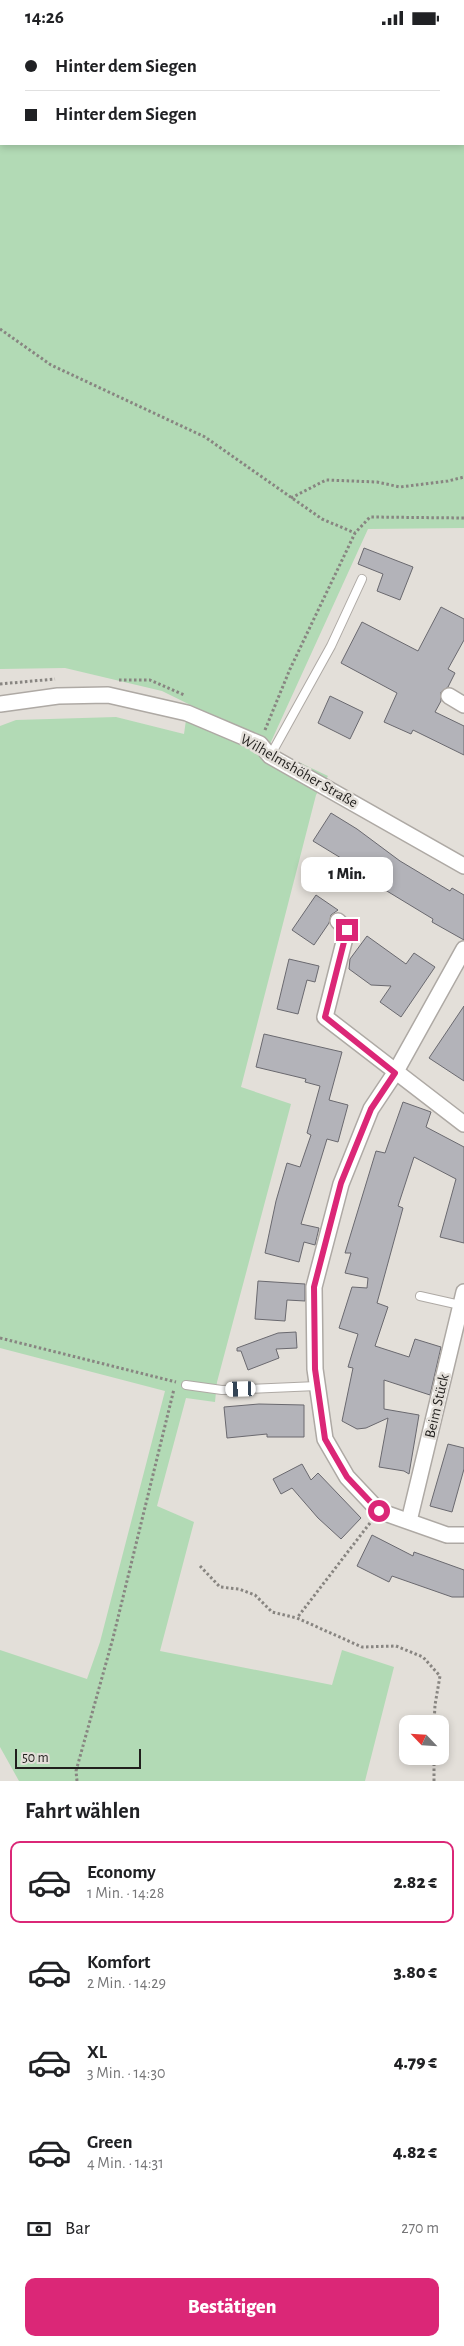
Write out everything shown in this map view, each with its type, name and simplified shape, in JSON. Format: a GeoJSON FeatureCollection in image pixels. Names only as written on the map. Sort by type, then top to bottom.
{"type":"FeatureCollection","features":[{"type":"Feature","properties":{"kind":"street","name":"Wilhelmshöher Straße"},"geometry":{"type":"LineString","coordinates":[[2,706],[58,696],[108,695],[187,713],[260,744],[270,755],[464,866]]}},
{"type":"Feature","properties":{"kind":"street"},"geometry":{"type":"LineString","coordinates":[[449,696],[464,705]]}},
{"type":"Feature","properties":{"kind":"street"},"geometry":{"type":"LineString","coordinates":[[338,921],[347,930],[325,1017],[395,1073],[464,1124]]}},
{"type":"Feature","properties":{"kind":"street"},"geometry":{"type":"LineString","coordinates":[[464,949],[395,1073],[371,1109],[341,1183],[314,1287],[315,1369],[325,1439],[347,1477],[379,1511],[447,1535],[464,1535]]}},
{"type":"Feature","properties":{"kind":"street","name":"Beim Stück"},"geometry":{"type":"LineString","coordinates":[[409,1521],[462,1299]]}},
{"type":"Feature","properties":{"kind":"lane"},"geometry":{"type":"LineString","coordinates":[[270,755],[331,646],[362,579]]}},
{"type":"Feature","properties":{"kind":"lane"},"geometry":{"type":"LineString","coordinates":[[420,1296],[462,1299]]}},
{"type":"Feature","properties":{"kind":"lane"},"geometry":{"type":"LineString","coordinates":[[186,1385],[222,1390],[317,1386]]}},
{"type":"Feature","properties":{"kind":"path"},"geometry":{"type":"LineString","coordinates":[[0,329],[51,365],[206,437],[322,519],[355,533]]}},
{"type":"Feature","properties":{"kind":"path"},"geometry":{"type":"LineString","coordinates":[[291,498],[326,480],[377,482],[400,487],[464,477]]}},
{"type":"Feature","properties":{"kind":"path"},"geometry":{"type":"LineString","coordinates":[[266,729],[290,669],[355,533],[370,517],[464,518]]}},
{"type":"Feature","properties":{"kind":"path"},"geometry":{"type":"LineString","coordinates":[[0,1338],[186,1385]]}},
{"type":"Feature","properties":{"kind":"path"},"geometry":{"type":"LineString","coordinates":[[77,1781],[76,1771],[113,1639],[176,1382]]}},
{"type":"Feature","properties":{"kind":"path"},"geometry":{"type":"LineString","coordinates":[[297,1618],[379,1511]]}},
{"type":"Feature","properties":{"kind":"path"},"geometry":{"type":"LineString","coordinates":[[200,1566],[220,1587],[239,1589],[256,1595],[272,1613],[297,1618],[362,1647],[396,1646],[422,1657],[440,1676],[434,1715]]}},
{"type":"Feature","properties":{"kind":"path"},"geometry":{"type":"LineString","coordinates":[[434,1765],[434,1781]]}},
{"type":"Feature","properties":{"kind":"green space"},"geometry":{"type":"Polygon","coordinates":[[[0,145],[464,145],[464,528],[368,529],[270,744],[162,691],[65,668],[0,669],[0,145]]]}},
{"type":"Feature","properties":{"kind":"green space"},"geometry":{"type":"Polygon","coordinates":[[[187,713],[238,733],[328,776],[316,795],[241,1087],[291,1104],[217,1382],[215,1402],[186,1398],[157,1506],[194,1522],[160,1651],[332,1685],[342,1650],[394,1667],[365,1781],[19,1781],[0,1747],[0,1650],[87,1679],[100,1642],[165,1391],[0,1348],[0,726],[16,720],[116,717],[184,734],[187,713]]]}},
{"type":"Feature","properties":{"kind":"building"},"geometry":{"type":"Polygon","coordinates":[[[364,548],[413,567],[400,600],[377,591],[383,574],[358,564],[364,548]]]}},
{"type":"Feature","properties":{"kind":"building"},"geometry":{"type":"Polygon","coordinates":[[[441,607],[464,619],[464,640],[448,669],[455,673],[448,687],[441,692],[441,701],[435,712],[464,726],[464,755],[413,730],[411,734],[384,722],[397,693],[341,663],[362,622],[418,651],[441,607]]]}},
{"type":"Feature","properties":{"kind":"building"},"geometry":{"type":"Polygon","coordinates":[[[330,696],[363,712],[350,739],[318,723],[330,696]]]}},
{"type":"Feature","properties":{"kind":"building"},"geometry":{"type":"Polygon","coordinates":[[[331,813],[357,829],[400,861],[450,891],[452,888],[464,895],[464,940],[432,922],[433,919],[372,882],[370,886],[354,876],[359,869],[313,841],[331,813]]]}},
{"type":"Feature","properties":{"kind":"building"},"geometry":{"type":"Polygon","coordinates":[[[316,895],[338,910],[331,915],[329,923],[314,945],[292,930],[316,895]]]}},
{"type":"Feature","properties":{"kind":"building"},"geometry":{"type":"Polygon","coordinates":[[[367,936],[406,964],[414,953],[435,967],[401,1017],[380,1002],[391,986],[371,985],[349,969],[350,959],[367,936]]]}},
{"type":"Feature","properties":{"kind":"building"},"geometry":{"type":"Polygon","coordinates":[[[289,959],[319,966],[315,982],[307,980],[298,1014],[277,1009],[289,959]]]}},
{"type":"Feature","properties":{"kind":"building"},"geometry":{"type":"Polygon","coordinates":[[[464,1006],[464,1081],[429,1058],[464,1006]]]}},
{"type":"Feature","properties":{"kind":"building"},"geometry":{"type":"Polygon","coordinates":[[[264,1034],[342,1052],[329,1100],[348,1105],[338,1142],[327,1139],[301,1224],[319,1228],[315,1245],[304,1242],[299,1262],[265,1253],[276,1201],[287,1163],[300,1167],[311,1135],[307,1133],[320,1086],[305,1082],[306,1079],[256,1067],[264,1034]]]}},
{"type":"Feature","properties":{"kind":"building"},"geometry":{"type":"Polygon","coordinates":[[[403,1102],[431,1112],[426,1127],[464,1147],[464,1243],[440,1237],[456,1179],[414,1157],[398,1206],[403,1208],[377,1303],[388,1307],[375,1346],[409,1357],[415,1339],[441,1347],[430,1395],[384,1380],[384,1409],[419,1415],[409,1474],[404,1471],[379,1467],[388,1418],[366,1428],[357,1429],[342,1421],[353,1368],[348,1367],[358,1334],[339,1328],[352,1287],[367,1288],[368,1278],[345,1273],[351,1253],[345,1253],[376,1151],[385,1153],[403,1102]]]}},
{"type":"Feature","properties":{"kind":"building"},"geometry":{"type":"Polygon","coordinates":[[[258,1281],[305,1284],[305,1301],[287,1300],[285,1321],[255,1319],[258,1281]]]}},
{"type":"Feature","properties":{"kind":"building"},"geometry":{"type":"Polygon","coordinates":[[[296,1332],[297,1348],[276,1349],[279,1358],[248,1370],[241,1351],[237,1351],[237,1348],[278,1333],[296,1332]]]}},
{"type":"Feature","properties":{"kind":"building"},"geometry":{"type":"Polygon","coordinates":[[[259,1404],[304,1405],[304,1437],[267,1437],[267,1434],[227,1438],[224,1407],[259,1404]]]}},
{"type":"Feature","properties":{"kind":"building"},"geometry":{"type":"Polygon","coordinates":[[[448,1444],[464,1448],[464,1469],[452,1512],[430,1506],[448,1444]]]}},
{"type":"Feature","properties":{"kind":"building"},"geometry":{"type":"Polygon","coordinates":[[[302,1464],[311,1480],[318,1473],[361,1518],[341,1539],[318,1518],[292,1488],[281,1494],[273,1479],[302,1464]]]}},
{"type":"Feature","properties":{"kind":"building"},"geometry":{"type":"Polygon","coordinates":[[[372,1535],[413,1556],[414,1552],[464,1570],[464,1597],[452,1597],[392,1576],[389,1582],[357,1566],[372,1535]]]}},
{"type":"Feature","properties":{"kind":"route"},"geometry":{"type":"LineString","coordinates":[[347,930],[325,1017],[395,1073],[371,1109],[341,1183],[314,1287],[315,1369],[325,1439],[347,1477],[379,1511]]}}]}
